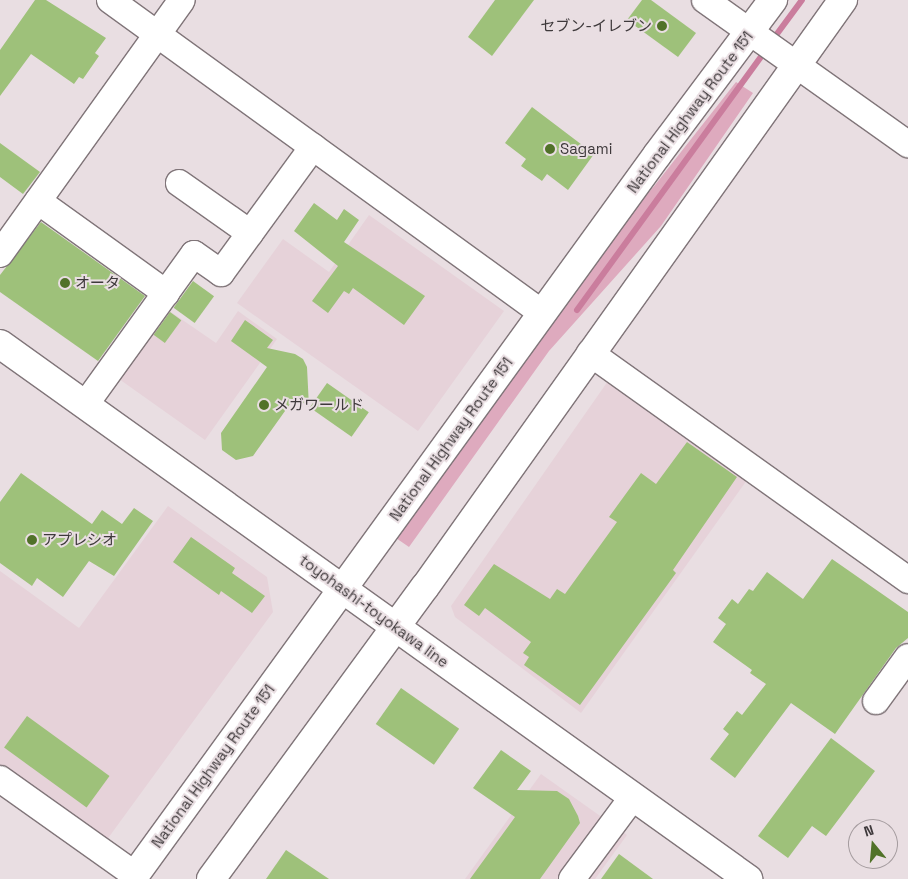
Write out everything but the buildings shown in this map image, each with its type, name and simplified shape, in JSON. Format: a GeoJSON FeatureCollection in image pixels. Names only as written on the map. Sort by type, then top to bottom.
{"type":"FeatureCollection","features":[{"type":"Feature","properties":{"kind":"main road","name":"National Highway Route 151"},"geometry":{"type":"LineString","coordinates":[[133,877],[542,313],[752,31],[773,0]]}},
{"type":"Feature","properties":{"kind":"main road"},"geometry":{"type":"LineString","coordinates":[[211,879],[396,627],[590,353],[777,94],[796,62],[843,0]]}},
{"type":"Feature","properties":{"kind":"main road","name":"toyohashi-toyokawa line"},"geometry":{"type":"LineString","coordinates":[[0,344],[748,879]]}},
{"type":"Feature","properties":{"kind":"street"},"geometry":{"type":"LineString","coordinates":[[110,0],[542,313]]}},
{"type":"Feature","properties":{"kind":"street"},"geometry":{"type":"LineString","coordinates":[[0,254],[182,0]]}},
{"type":"Feature","properties":{"kind":"street"},"geometry":{"type":"LineString","coordinates":[[705,0],[796,62],[908,144]]}},
{"type":"Feature","properties":{"kind":"street"},"geometry":{"type":"LineString","coordinates":[[85,404],[194,254],[221,273],[313,147]]}},
{"type":"Feature","properties":{"kind":"street"},"geometry":{"type":"LineString","coordinates":[[179,183],[250,233]]}},
{"type":"Feature","properties":{"kind":"street"},"geometry":{"type":"LineString","coordinates":[[38,201],[166,293]]}},
{"type":"Feature","properties":{"kind":"street"},"geometry":{"type":"LineString","coordinates":[[590,353],[908,580]]}},
{"type":"Feature","properties":{"kind":"street"},"geometry":{"type":"LineString","coordinates":[[876,701],[908,657]]}},
{"type":"Feature","properties":{"kind":"street"},"geometry":{"type":"LineString","coordinates":[[0,779],[133,877]]}},
{"type":"Feature","properties":{"kind":"street"},"geometry":{"type":"LineString","coordinates":[[572,879],[633,797]]}},
{"type":"Feature","properties":{"kind":"shaded area"},"geometry":{"type":"Polygon","coordinates":[[[736,82],[753,93],[661,226],[549,351],[409,547],[393,536],[579,273],[655,185],[736,82]]]}},
{"type":"Feature","properties":{"kind":"shaded area"},"geometry":{"type":"Polygon","coordinates":[[[369,215],[504,311],[418,431],[237,303],[283,239],[329,272],[369,215]]]}},
{"type":"Feature","properties":{"kind":"shaded area"},"geometry":{"type":"Polygon","coordinates":[[[168,310],[216,343],[238,311],[277,339],[205,440],[119,379],[168,310]]]}},
{"type":"Feature","properties":{"kind":"shaded area"},"geometry":{"type":"Polygon","coordinates":[[[608,381],[747,480],[581,713],[455,617],[451,606],[608,381]]]}},
{"type":"Feature","properties":{"kind":"shaded area"},"geometry":{"type":"Polygon","coordinates":[[[168,506],[267,577],[273,612],[106,841],[0,765],[0,571],[79,628],[168,506]]]}},
{"type":"Feature","properties":{"kind":"shaded area"},"geometry":{"type":"Polygon","coordinates":[[[541,774],[627,835],[595,879],[465,879],[541,774]]]}},
{"type":"Feature","properties":{"kind":"waterway"},"geometry":{"type":"LineString","coordinates":[[771,42],[802,0]]}},
{"type":"Feature","properties":{"kind":"waterway"},"geometry":{"type":"LineString","coordinates":[[577,310],[766,50]]}},
{"type":"Feature","properties":{"kind":"place","name":"セブン-イレブン"},"geometry":{"type":"Point","coordinates":[662,26]}},
{"type":"Feature","properties":{"kind":"place","name":"Sagami"},"geometry":{"type":"Point","coordinates":[550,149]}},
{"type":"Feature","properties":{"kind":"place","name":"オータ"},"geometry":{"type":"Point","coordinates":[65,283]}},
{"type":"Feature","properties":{"kind":"place","name":"メガワールド"},"geometry":{"type":"Point","coordinates":[264,405]}},
{"type":"Feature","properties":{"kind":"place","name":"アプレシオ"},"geometry":{"type":"Point","coordinates":[32,540]}}]}
